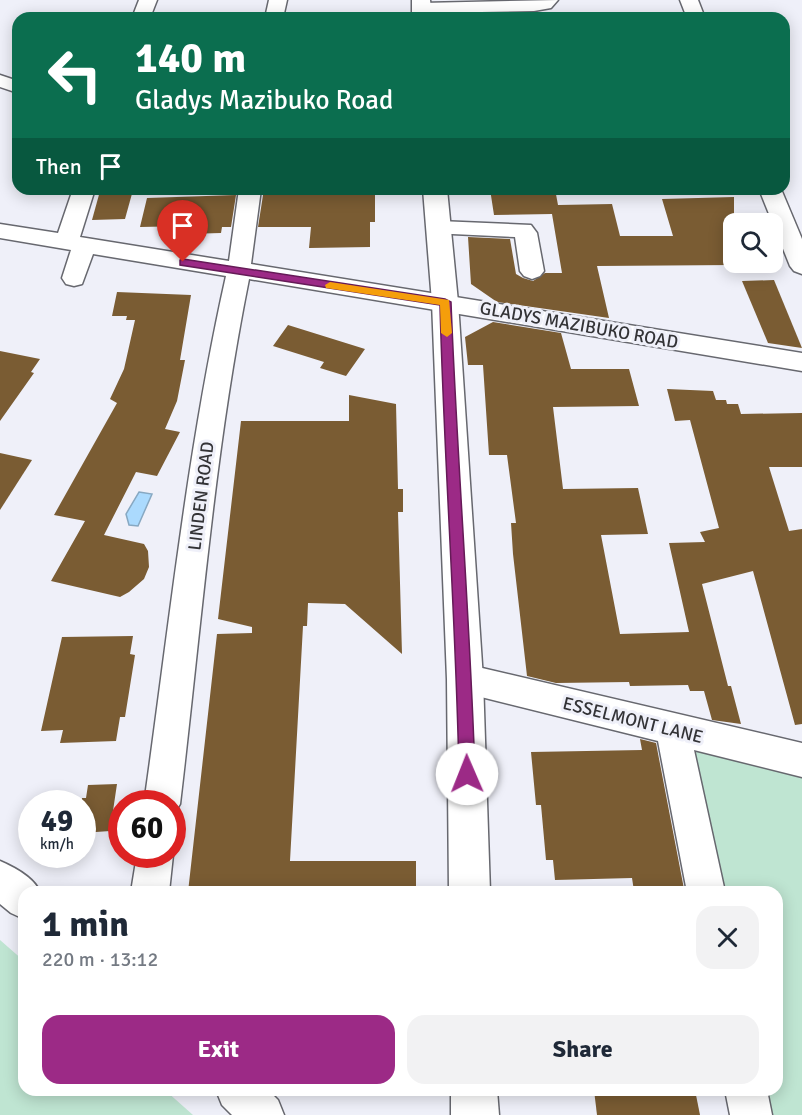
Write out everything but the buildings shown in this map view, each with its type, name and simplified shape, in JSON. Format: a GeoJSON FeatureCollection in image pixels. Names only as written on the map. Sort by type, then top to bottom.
{"type":"FeatureCollection","features":[{"type":"Feature","properties":{"kind":"main road"},"geometry":{"type":"LineString","coordinates":[[436,195],[445,302],[465,679],[470,886]]}},
{"type":"Feature","properties":{"kind":"main road"},"geometry":{"type":"LineString","coordinates":[[474,1096],[475,1115]]}},
{"type":"Feature","properties":{"kind":"street"},"geometry":{"type":"LineString","coordinates":[[422,9],[534,6],[545,4],[549,0]]}},
{"type":"Feature","properties":{"kind":"street"},"geometry":{"type":"LineString","coordinates":[[74,278],[83,195]]}},
{"type":"Feature","properties":{"kind":"street","name":"LINDEN ROAD"},"geometry":{"type":"LineString","coordinates":[[164,790],[207,443],[219,365],[239,270],[249,195]]}},
{"type":"Feature","properties":{"kind":"street"},"geometry":{"type":"LineString","coordinates":[[772,195],[802,267]]}},
{"type":"Feature","properties":{"kind":"street"},"geometry":{"type":"LineString","coordinates":[[439,228],[523,230],[526,233],[532,271]]}},
{"type":"Feature","properties":{"kind":"street","name":"GLADYS MAZIBUKO ROAD"},"geometry":{"type":"LineString","coordinates":[[0,231],[802,362]]}},
{"type":"Feature","properties":{"kind":"street","name":"ESSELMONT LANE"},"geometry":{"type":"LineString","coordinates":[[465,679],[802,759]]}},
{"type":"Feature","properties":{"kind":"street"},"geometry":{"type":"LineString","coordinates":[[673,730],[705,886]]}},
{"type":"Feature","properties":{"kind":"street"},"geometry":{"type":"LineString","coordinates":[[151,886],[153,868]]}},
{"type":"Feature","properties":{"kind":"street"},"geometry":{"type":"LineString","coordinates":[[0,880],[18,895]]}},
{"type":"Feature","properties":{"kind":"street"},"geometry":{"type":"LineString","coordinates":[[243,1096],[263,1115]]}},
{"type":"Feature","properties":{"kind":"street"},"geometry":{"type":"LineString","coordinates":[[747,1096],[751,1115]]}},
{"type":"Feature","properties":{"kind":"green space"},"geometry":{"type":"Polygon","coordinates":[[[680,732],[802,758],[802,1115],[752,1115],[748,1096],[783,1096],[783,886],[707,886],[680,732]]]}},
{"type":"Feature","properties":{"kind":"green space"},"geometry":{"type":"Polygon","coordinates":[[[0,940],[18,956],[18,1096],[172,1096],[193,1115],[0,1115],[0,940]]]}},
{"type":"Feature","properties":{"kind":"water"},"geometry":{"type":"Polygon","coordinates":[[[139,492],[152,494],[138,526],[129,525],[126,514],[139,492]]]}},
{"type":"Feature","properties":{"kind":"slow traffic"},"geometry":{"type":"LineString","coordinates":[[330,285],[445,302],[447,333]]}},
{"type":"Feature","properties":{"kind":"route"},"geometry":{"type":"LineString","coordinates":[[183,262],[445,302],[465,679],[467,774]]}}]}
